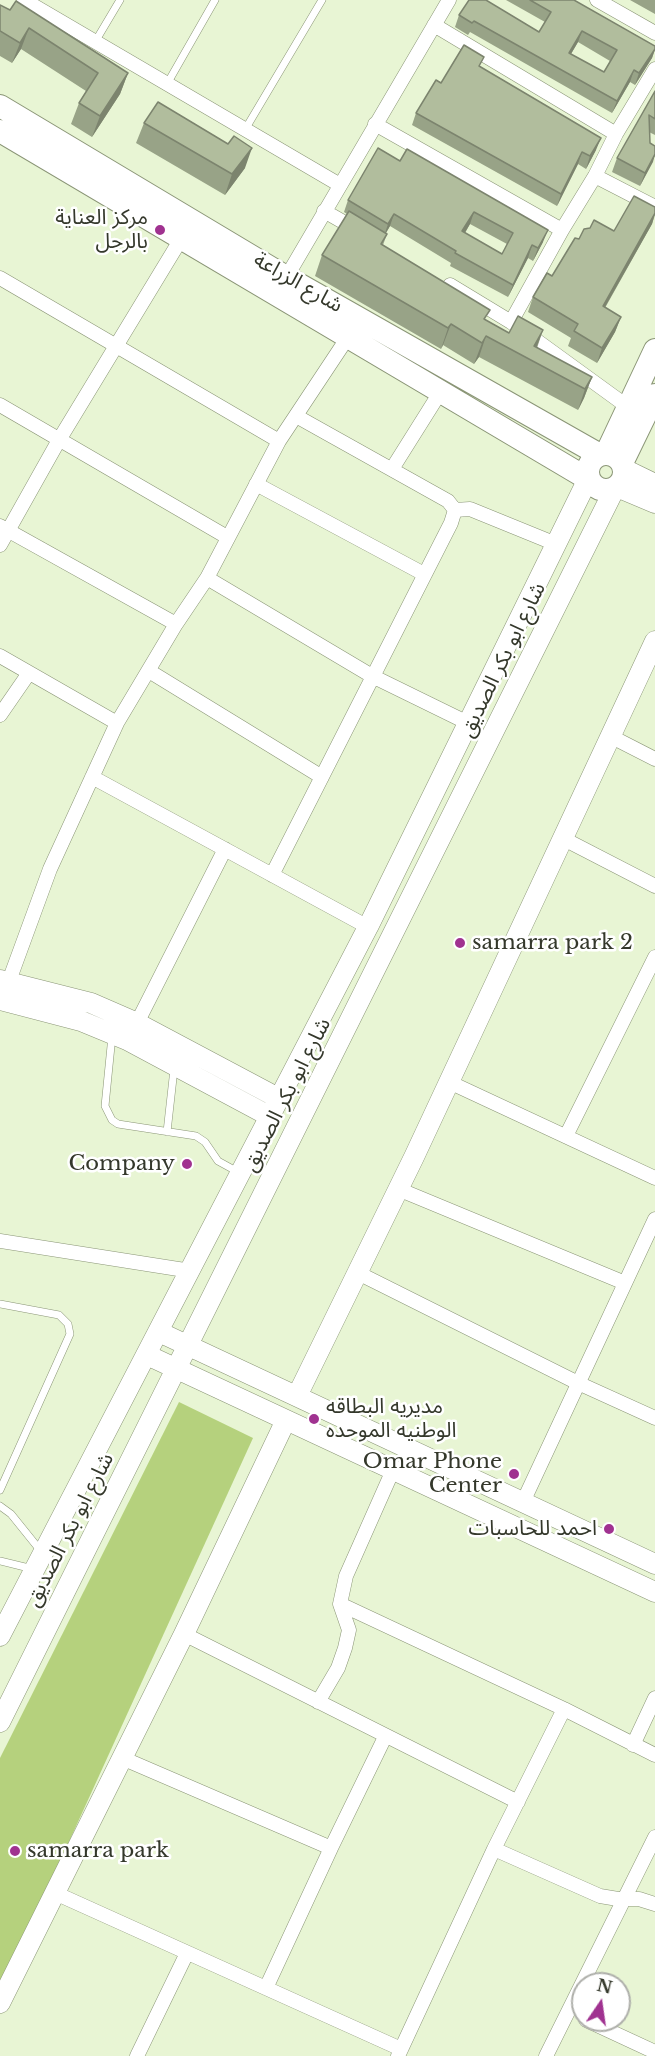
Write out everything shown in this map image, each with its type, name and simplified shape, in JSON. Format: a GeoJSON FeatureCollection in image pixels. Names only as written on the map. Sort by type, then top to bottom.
{"type":"FeatureCollection","features":[{"type":"Feature","properties":{"kind":"main road","name":"شارع الزراعة"},"geometry":{"type":"LineString","coordinates":[[0,106],[281,286],[348,337],[588,478],[601,490],[614,469],[281,286],[181,239],[0,130]]}},
{"type":"Feature","properties":{"kind":"main road"},"geometry":{"type":"LineString","coordinates":[[614,469],[628,407],[655,350]]}},
{"type":"Feature","properties":{"kind":"main road"},"geometry":{"type":"LineString","coordinates":[[614,469],[655,394]]}},
{"type":"Feature","properties":{"kind":"street"},"geometry":{"type":"LineString","coordinates":[[24,0],[340,184]]}},
{"type":"Feature","properties":{"kind":"street"},"geometry":{"type":"LineString","coordinates":[[281,286],[449,0]]}},
{"type":"Feature","properties":{"kind":"street"},"geometry":{"type":"LineString","coordinates":[[597,0],[655,33]]}},
{"type":"Feature","properties":{"kind":"street"},"geometry":{"type":"LineString","coordinates":[[434,25],[616,134]]}},
{"type":"Feature","properties":{"kind":"street"},"geometry":{"type":"LineString","coordinates":[[511,321],[655,69]]}},
{"type":"Feature","properties":{"kind":"street"},"geometry":{"type":"LineString","coordinates":[[375,124],[562,230]]}},
{"type":"Feature","properties":{"kind":"street"},"geometry":{"type":"LineString","coordinates":[[595,176],[655,207]]}},
{"type":"Feature","properties":{"kind":"street"},"geometry":{"type":"LineString","coordinates":[[324,211],[373,240]]}},
{"type":"Feature","properties":{"kind":"street"},"geometry":{"type":"LineString","coordinates":[[0,545],[4,529],[181,239]]}},
{"type":"Feature","properties":{"kind":"street"},"geometry":{"type":"LineString","coordinates":[[0,278],[279,441]]}},
{"type":"Feature","properties":{"kind":"street"},"geometry":{"type":"LineString","coordinates":[[442,281],[511,321],[628,407]]}},
{"type":"Feature","properties":{"kind":"street"},"geometry":{"type":"LineString","coordinates":[[280,1099],[136,1023],[91,1003],[4,981],[50,869],[117,723],[176,624],[207,578],[279,441],[348,337]]}},
{"type":"Feature","properties":{"kind":"street"},"geometry":{"type":"LineString","coordinates":[[392,469],[441,391]]}},
{"type":"Feature","properties":{"kind":"street"},"geometry":{"type":"LineString","coordinates":[[0,405],[227,537]]}},
{"type":"Feature","properties":{"kind":"street"},"geometry":{"type":"LineString","coordinates":[[296,416],[448,501],[455,510]]}},
{"type":"Feature","properties":{"kind":"street"},"geometry":{"type":"LineString","coordinates":[[614,469],[655,484]]}},
{"type":"Feature","properties":{"kind":"street"},"geometry":{"type":"LineString","coordinates":[[614,469],[655,504]]}},
{"type":"Feature","properties":{"kind":"street","name":"شارع ابو بكر الصديق"},"geometry":{"type":"LineString","coordinates":[[0,1722],[189,1345],[614,469]]}},
{"type":"Feature","properties":{"kind":"street","name":"شارع ابو بكر الصديق"},"geometry":{"type":"LineString","coordinates":[[0,1636],[368,927],[588,478]]}},
{"type":"Feature","properties":{"kind":"street"},"geometry":{"type":"LineString","coordinates":[[256,484],[424,574]]}},
{"type":"Feature","properties":{"kind":"street"},"geometry":{"type":"LineString","coordinates":[[455,510],[470,509],[556,544]]}},
{"type":"Feature","properties":{"kind":"street"},"geometry":{"type":"LineString","coordinates":[[272,874],[451,523],[455,510]]}},
{"type":"Feature","properties":{"kind":"street"},"geometry":{"type":"LineString","coordinates":[[4,529],[176,624]]}},
{"type":"Feature","properties":{"kind":"street"},"geometry":{"type":"LineString","coordinates":[[207,578],[372,676],[468,723]]}},
{"type":"Feature","properties":{"kind":"street"},"geometry":{"type":"LineString","coordinates":[[297,1396],[449,1082],[655,642]]}},
{"type":"Feature","properties":{"kind":"street"},"geometry":{"type":"LineString","coordinates":[[0,656],[117,723]]}},
{"type":"Feature","properties":{"kind":"street"},"geometry":{"type":"LineString","coordinates":[[150,671],[322,777]]}},
{"type":"Feature","properties":{"kind":"street"},"geometry":{"type":"LineString","coordinates":[[0,715],[29,674]]}},
{"type":"Feature","properties":{"kind":"street"},"geometry":{"type":"LineString","coordinates":[[610,736],[655,759]]}},
{"type":"Feature","properties":{"kind":"street"},"geometry":{"type":"LineString","coordinates":[[92,777],[368,927]]}},
{"type":"Feature","properties":{"kind":"street"},"geometry":{"type":"LineString","coordinates":[[562,838],[655,886]]}},
{"type":"Feature","properties":{"kind":"street"},"geometry":{"type":"LineString","coordinates":[[136,1023],[225,849]]}},
{"type":"Feature","properties":{"kind":"street"},"geometry":{"type":"LineString","coordinates":[[566,1136],[655,957]]}},
{"type":"Feature","properties":{"kind":"street"},"geometry":{"type":"LineString","coordinates":[[0,1000],[73,1018],[112,1034],[271,1117]]}},
{"type":"Feature","properties":{"kind":"street"},"geometry":{"type":"LineString","coordinates":[[449,1082],[655,1178]]}},
{"type":"Feature","properties":{"kind":"street"},"geometry":{"type":"LineString","coordinates":[[398,1189],[625,1283]]}},
{"type":"Feature","properties":{"kind":"street"},"geometry":{"type":"LineString","coordinates":[[523,1502],[655,1219]]}},
{"type":"Feature","properties":{"kind":"street"},"geometry":{"type":"LineString","coordinates":[[0,1241],[190,1271]]}},
{"type":"Feature","properties":{"kind":"street"},"geometry":{"type":"LineString","coordinates":[[358,1273],[578,1383],[655,1418]]}},
{"type":"Feature","properties":{"kind":"street"},"geometry":{"type":"LineString","coordinates":[[159,1332],[655,1564]]}},
{"type":"Feature","properties":{"kind":"street"},"geometry":{"type":"LineString","coordinates":[[147,1355],[655,1592]]}},
{"type":"Feature","properties":{"kind":"street"},"geometry":{"type":"LineString","coordinates":[[0,2002],[184,1634],[286,1420]]}},
{"type":"Feature","properties":{"kind":"street"},"geometry":{"type":"LineString","coordinates":[[318,1701],[338,1668],[345,1648],[349,1630],[340,1604],[346,1576],[393,1470]]}},
{"type":"Feature","properties":{"kind":"street"},"geometry":{"type":"LineString","coordinates":[[340,1604],[564,1709],[655,1755]]}},
{"type":"Feature","properties":{"kind":"street"},"geometry":{"type":"LineString","coordinates":[[184,1634],[518,1802]]}},
{"type":"Feature","properties":{"kind":"street"},"geometry":{"type":"LineString","coordinates":[[633,1745],[655,1698]]}},
{"type":"Feature","properties":{"kind":"street"},"geometry":{"type":"LineString","coordinates":[[55,1893],[266,1988],[400,2053],[494,1849],[564,1709]]}},
{"type":"Feature","properties":{"kind":"street"},"geometry":{"type":"LineString","coordinates":[[266,1988],[385,1737]]}},
{"type":"Feature","properties":{"kind":"street"},"geometry":{"type":"LineString","coordinates":[[122,1758],[331,1848]]}},
{"type":"Feature","properties":{"kind":"street"},"geometry":{"type":"LineString","coordinates":[[546,2056],[655,1837]]}},
{"type":"Feature","properties":{"kind":"street"},"geometry":{"type":"LineString","coordinates":[[494,1849],[600,1896],[639,1899],[655,1904]]}},
{"type":"Feature","properties":{"kind":"street"},"geometry":{"type":"LineString","coordinates":[[136,2056],[187,1953]]}},
{"type":"Feature","properties":{"kind":"street"},"geometry":{"type":"LineString","coordinates":[[613,2032],[655,2052]]}},
{"type":"Feature","properties":{"kind":"lane"},"geometry":{"type":"LineString","coordinates":[[95,42],[120,0]]}},
{"type":"Feature","properties":{"kind":"lane"},"geometry":{"type":"LineString","coordinates":[[167,84],[215,0]]}},
{"type":"Feature","properties":{"kind":"lane"},"geometry":{"type":"LineString","coordinates":[[246,128],[322,0]]}},
{"type":"Feature","properties":{"kind":"lane"},"geometry":{"type":"LineString","coordinates":[[112,1034],[105,1106],[107,1113],[118,1124],[201,1139],[218,1161],[241,1173]]}},
{"type":"Feature","properties":{"kind":"lane"},"geometry":{"type":"LineString","coordinates":[[167,1132],[174,1066]]}},
{"type":"Feature","properties":{"kind":"lane"},"geometry":{"type":"LineString","coordinates":[[0,1304],[59,1315],[68,1324],[70,1334],[0,1490]]}},
{"type":"Feature","properties":{"kind":"lane"},"geometry":{"type":"LineString","coordinates":[[0,1506],[11,1514],[39,1562]]}},
{"type":"Feature","properties":{"kind":"lane"},"geometry":{"type":"LineString","coordinates":[[0,1561],[39,1562]]}},
{"type":"Feature","properties":{"kind":"green space"},"geometry":{"type":"Polygon","coordinates":[[[179,1402],[253,1438],[0,1993],[0,1758],[179,1402]]]}},
{"type":"Feature","properties":{"kind":"building"},"geometry":{"type":"Polygon","coordinates":[[[469,0],[486,0],[539,32],[551,12],[530,0],[574,0],[655,46],[655,49],[639,73],[634,70],[617,101],[474,21],[472,23],[459,15],[469,0]],[[582,31],[569,53],[604,72],[617,50],[582,31]]]}},
{"type":"Feature","properties":{"kind":"building"},"geometry":{"type":"Polygon","coordinates":[[[16,1],[128,73],[100,116],[79,103],[98,73],[29,28],[20,43],[0,31],[0,5],[10,10],[16,1]]]}},
{"type":"Feature","properties":{"kind":"building"},"geometry":{"type":"Polygon","coordinates":[[[464,45],[484,57],[479,66],[601,138],[590,156],[582,152],[561,194],[416,113],[436,80],[441,83],[464,45]]]}},
{"type":"Feature","properties":{"kind":"building"},"geometry":{"type":"Polygon","coordinates":[[[655,91],[655,119],[649,115],[650,143],[655,146],[655,154],[645,173],[617,158],[655,91]]]}},
{"type":"Feature","properties":{"kind":"building"},"geometry":{"type":"Polygon","coordinates":[[[158,102],[228,144],[234,136],[252,148],[232,174],[144,123],[158,102]]]}},
{"type":"Feature","properties":{"kind":"building"},"geometry":{"type":"Polygon","coordinates":[[[378,148],[400,161],[407,149],[548,230],[538,248],[532,245],[513,285],[455,253],[456,251],[394,214],[388,224],[348,200],[378,148]],[[474,212],[462,231],[502,254],[513,233],[474,212]]]}},
{"type":"Feature","properties":{"kind":"building"},"geometry":{"type":"Polygon","coordinates":[[[634,196],[655,207],[655,213],[603,306],[621,317],[602,348],[574,331],[578,324],[533,297],[547,273],[552,276],[575,238],[579,239],[584,229],[590,228],[594,220],[614,231],[634,196]]]}},
{"type":"Feature","properties":{"kind":"building"},"geometry":{"type":"Polygon","coordinates":[[[349,211],[387,234],[381,244],[490,310],[484,319],[509,333],[518,316],[543,330],[534,346],[592,377],[585,389],[486,336],[482,343],[451,324],[448,328],[322,255],[349,211]]]}},
{"type":"Feature","properties":{"kind":"place","name":"مركز العناية بالرجل"},"geometry":{"type":"Point","coordinates":[160,230]}},
{"type":"Feature","properties":{"kind":"place","name":"samarra park 2"},"geometry":{"type":"Point","coordinates":[460,943]}},
{"type":"Feature","properties":{"kind":"place","name":"Company"},"geometry":{"type":"Point","coordinates":[187,1164]}},
{"type":"Feature","properties":{"kind":"place","name":"مديريه البطاقه الوطنيه الموحده"},"geometry":{"type":"Point","coordinates":[314,1419]}},
{"type":"Feature","properties":{"kind":"place","name":"Omar Phone Center"},"geometry":{"type":"Point","coordinates":[514,1474]}},
{"type":"Feature","properties":{"kind":"place","name":"احمد للحاسبات"},"geometry":{"type":"Point","coordinates":[609,1529]}},
{"type":"Feature","properties":{"kind":"place","name":"samarra park"},"geometry":{"type":"Point","coordinates":[15,1851]}}]}
